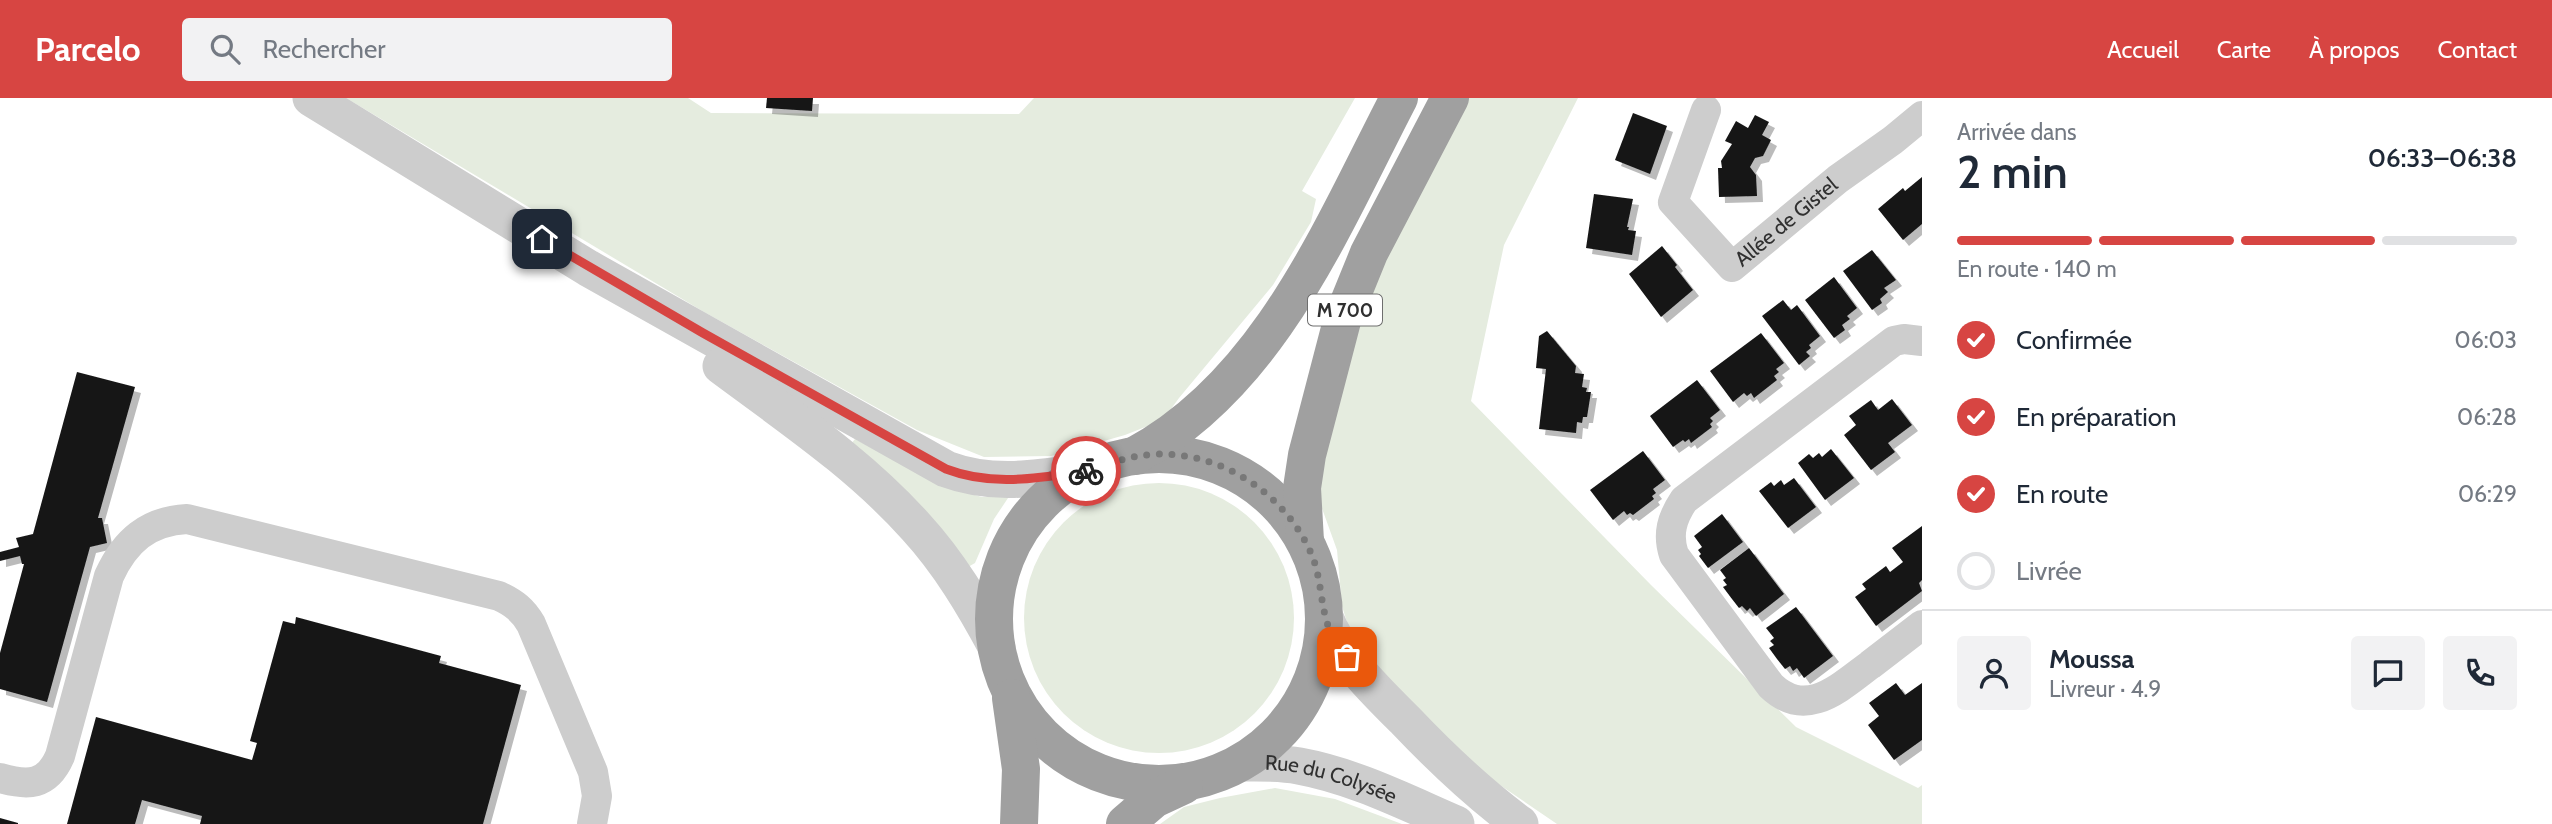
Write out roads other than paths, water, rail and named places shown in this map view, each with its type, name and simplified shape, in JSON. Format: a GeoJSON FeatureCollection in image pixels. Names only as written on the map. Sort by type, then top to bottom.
{"type":"FeatureCollection","features":[{"type":"Feature","properties":{"kind":"highway","name":"M 700"},"geometry":{"type":"LineString","coordinates":[[1132,457],[1182,426],[1210,402],[1278,321],[1311,268],[1399,98]]}},
{"type":"Feature","properties":{"kind":"highway","name":"M 700"},"geometry":{"type":"LineString","coordinates":[[1305,541],[1302,507],[1305,463],[1343,317],[1369,253],[1450,98]]}},
{"type":"Feature","properties":{"kind":"highway"},"geometry":{"type":"LineString","coordinates":[[1010,688],[1027,717],[1057,748],[1085,766],[1115,778],[1170,784],[1216,774],[1240,763],[1271,741],[1289,722],[1303,701],[1318,666],[1324,615],[1319,577],[1305,541],[1274,501],[1254,485],[1232,471],[1183,456],[1158,454],[1110,462],[1060,487],[1044,501],[1012,544],[1000,574],[994,616],[997,648],[1010,688],[1021,769],[1019,824]]}},
{"type":"Feature","properties":{"kind":"highway"},"geometry":{"type":"LineString","coordinates":[[1125,824],[1154,799],[1191,781]]}},
{"type":"Feature","properties":{"kind":"street"},"geometry":{"type":"LineString","coordinates":[[311,98],[588,268],[946,469],[975,478],[1003,481],[1088,471]]}},
{"type":"Feature","properties":{"kind":"street","name":"Allée de Gistel"},"geometry":{"type":"LineString","coordinates":[[1706,110],[1673,202],[1732,267],[1838,179],[1922,116]]}},
{"type":"Feature","properties":{"kind":"street"},"geometry":{"type":"LineString","coordinates":[[588,268],[824,443],[884,494],[917,527],[960,583],[997,648]]}},
{"type":"Feature","properties":{"kind":"street"},"geometry":{"type":"LineString","coordinates":[[1922,341],[1894,341],[1684,500],[1674,516],[1670,537],[1674,555],[1771,686],[1790,700],[1810,701],[1834,691],[1922,625]]}},
{"type":"Feature","properties":{"kind":"street"},"geometry":{"type":"LineString","coordinates":[[0,778],[38,782],[49,775],[60,756],[109,576],[117,558],[129,542],[148,528],[172,520],[187,519],[499,596],[512,602],[524,612],[531,624],[593,772],[597,796],[592,824]]}},
{"type":"Feature","properties":{"kind":"street"},"geometry":{"type":"LineString","coordinates":[[1324,615],[1339,646],[1385,701],[1448,764],[1520,824]]}},
{"type":"Feature","properties":{"kind":"street","name":"Rue du Colysée"},"geometry":{"type":"LineString","coordinates":[[1240,763],[1279,763],[1321,771],[1366,785],[1456,824]]}}]}
